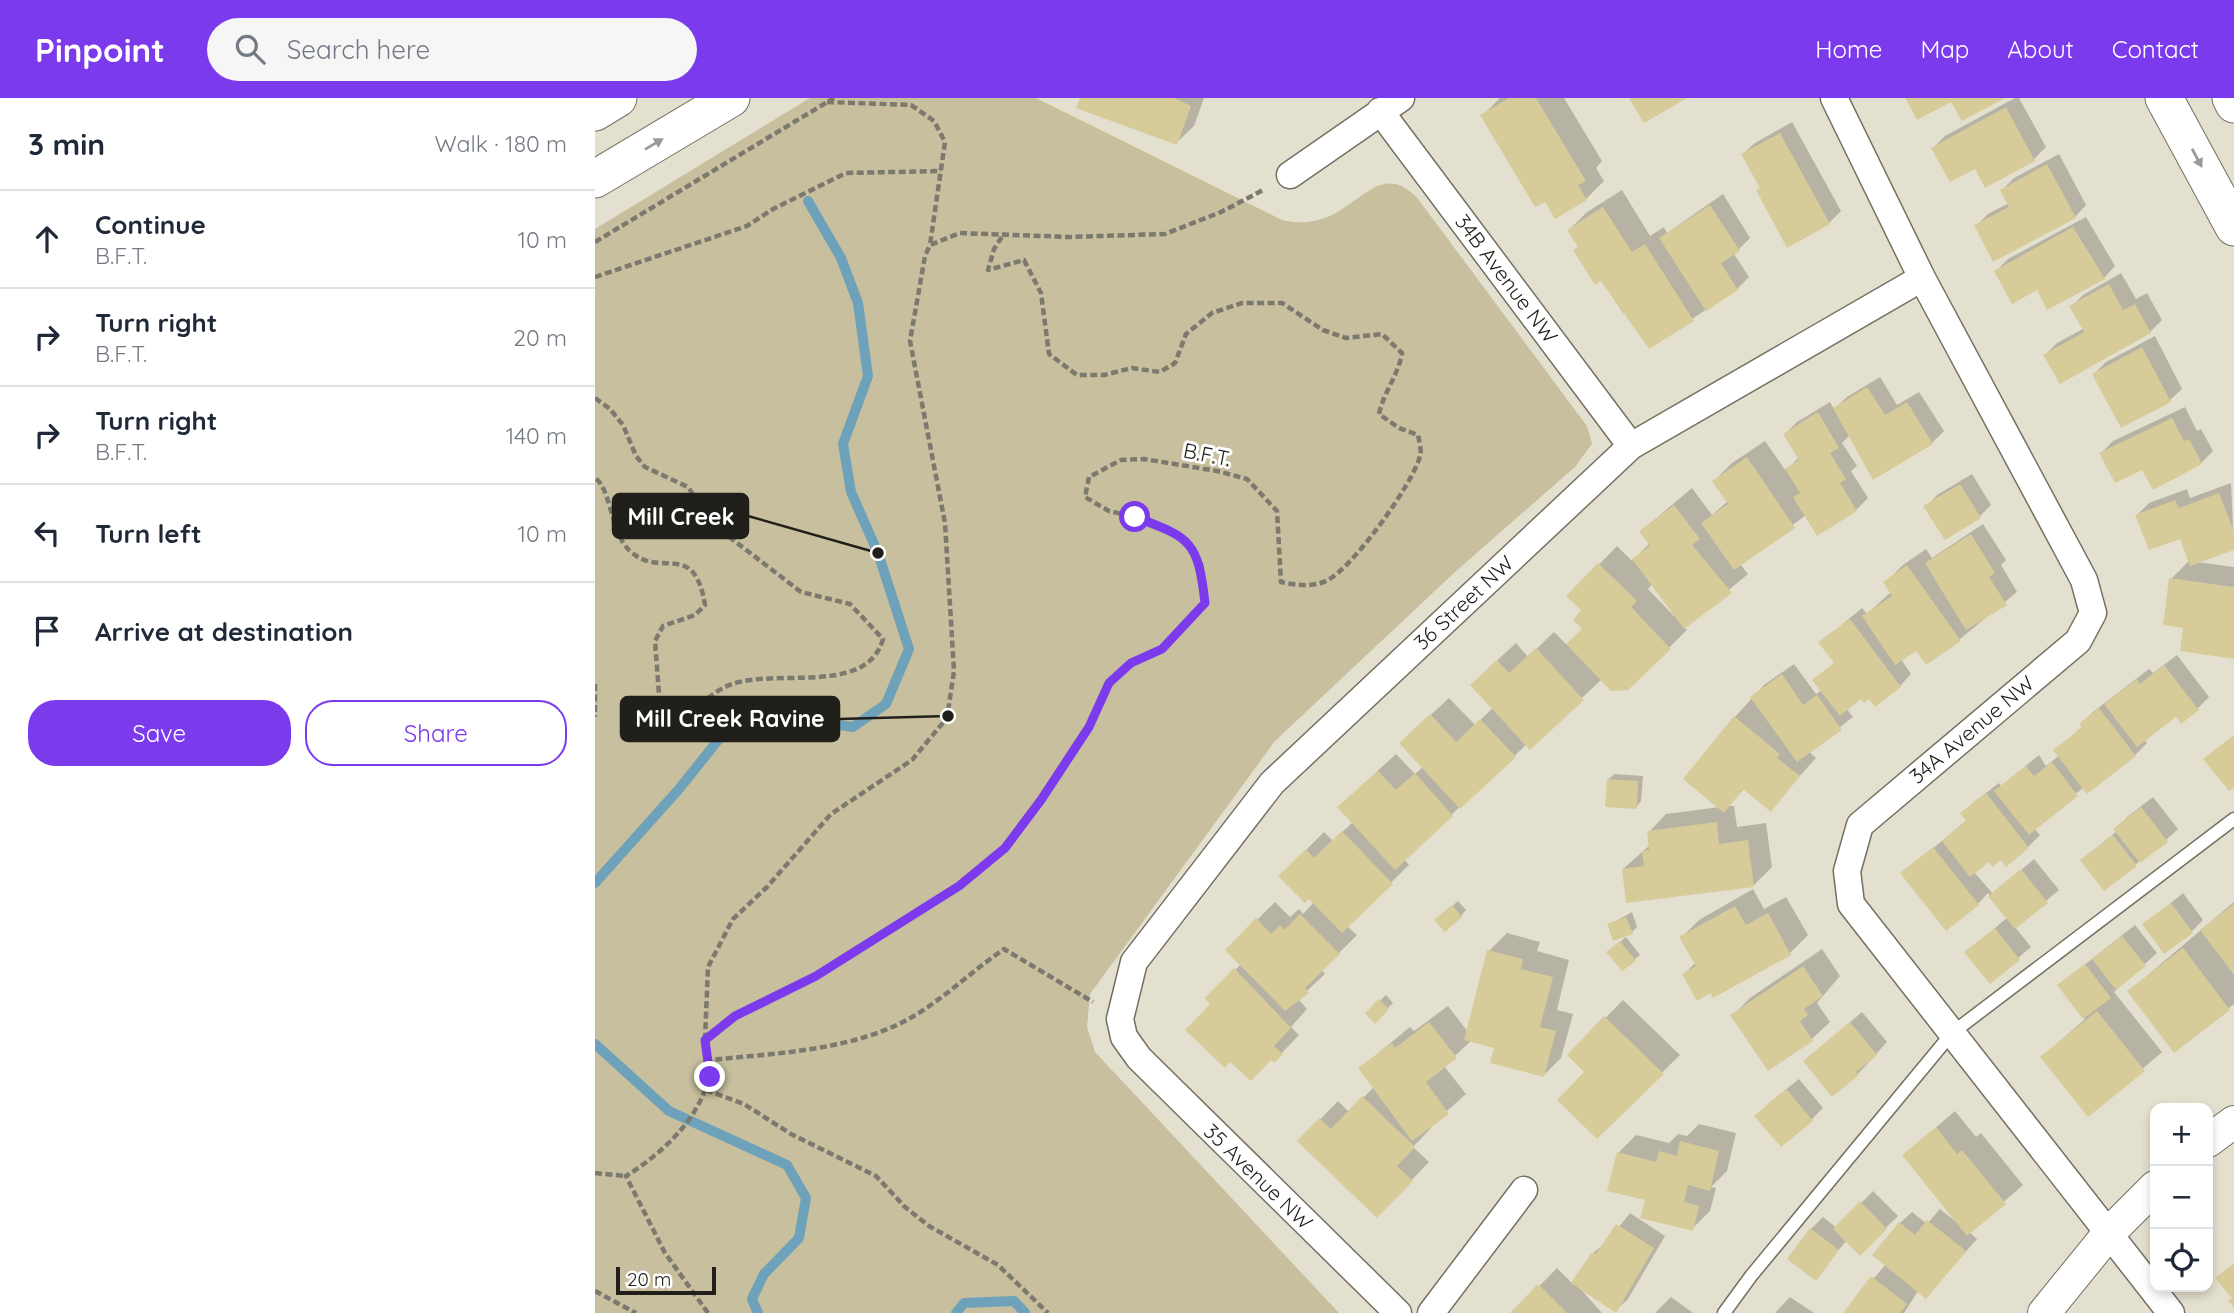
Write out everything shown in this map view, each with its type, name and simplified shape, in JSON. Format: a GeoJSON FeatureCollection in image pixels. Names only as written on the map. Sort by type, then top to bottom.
{"type":"FeatureCollection","features":[{"type":"Feature","properties":{"kind":"main road"},"geometry":{"type":"LineString","coordinates":[[595,112],[618,98]]}},
{"type":"Feature","properties":{"kind":"main road"},"geometry":{"type":"LineString","coordinates":[[595,179],[731,98]]}},
{"type":"Feature","properties":{"kind":"main road"},"geometry":{"type":"LineString","coordinates":[[2164,98],[2234,227]]}},
{"type":"Feature","properties":{"kind":"main road"},"geometry":{"type":"LineString","coordinates":[[2231,98],[2234,104]]}},
{"type":"Feature","properties":{"kind":"street","name":"34A Avenue NW"},"geometry":{"type":"LineString","coordinates":[[1834,98],[1922,278],[2084,580],[2093,613],[2078,641],[1860,825],[1847,871],[1851,904],[2171,1313]]}},
{"type":"Feature","properties":{"kind":"street"},"geometry":{"type":"LineString","coordinates":[[1290,175],[1390,105]]}},
{"type":"Feature","properties":{"kind":"street","name":"34B Avenue NW"},"geometry":{"type":"LineString","coordinates":[[1390,105],[1631,446]]}},
{"type":"Feature","properties":{"kind":"street","name":"36 Street NW"},"geometry":{"type":"LineString","coordinates":[[1122,1028],[1134,962],[1272,783],[1631,446],[1922,278]]}},
{"type":"Feature","properties":{"kind":"street","name":"35 Avenue NW"},"geometry":{"type":"LineString","coordinates":[[1122,1028],[1158,1079],[1398,1313]]}},
{"type":"Feature","properties":{"kind":"street"},"geometry":{"type":"LineString","coordinates":[[2213,1137],[2234,1122]]}},
{"type":"Feature","properties":{"kind":"street"},"geometry":{"type":"LineString","coordinates":[[1431,1313],[1524,1190]]}},
{"type":"Feature","properties":{"kind":"street"},"geometry":{"type":"LineString","coordinates":[[2044,1313],[2109,1233],[2150,1192]]}},
{"type":"Feature","properties":{"kind":"lane"},"geometry":{"type":"LineString","coordinates":[[1724,1313],[1751,1276],[1952,1033],[2234,819]]}},
{"type":"Feature","properties":{"kind":"path"},"geometry":{"type":"LineString","coordinates":[[595,243],[834,98]]}},
{"type":"Feature","properties":{"kind":"path"},"geometry":{"type":"LineString","coordinates":[[595,1173],[626,1176],[648,1162],[667,1144],[706,1090],[710,1077],[710,1060],[705,1040],[708,967],[733,919],[767,887],[831,814],[912,760],[947,718],[954,671],[945,523],[910,341],[930,246],[945,142],[934,121],[911,105],[827,102]]}},
{"type":"Feature","properties":{"kind":"path"},"geometry":{"type":"LineString","coordinates":[[595,277],[747,226],[773,209],[846,173],[941,171]]}},
{"type":"Feature","properties":{"kind":"path"},"geometry":{"type":"LineString","coordinates":[[930,246],[960,233],[1068,237],[1165,233],[1221,212],[1290,175]]}},
{"type":"Feature","properties":{"kind":"path","name":"B.F.T."},"geometry":{"type":"LineString","coordinates":[[705,1040],[735,1016],[816,976],[959,886],[1005,848],[1041,800],[1089,727],[1109,683],[1131,663],[1162,649],[1205,603],[1201,564],[1180,534],[1135,517],[1109,511],[1085,498],[1089,477],[1121,460],[1144,459],[1247,479],[1277,511],[1281,582],[1302,586],[1328,580],[1354,560],[1391,509],[1421,455],[1418,435],[1399,428],[1379,414],[1383,394],[1399,372],[1402,353],[1382,334],[1346,338],[1323,330],[1282,303],[1241,303],[1212,313],[1186,334],[1175,363],[1160,372],[1132,368],[1104,375],[1077,375],[1049,354],[1041,293],[1024,260],[988,270],[994,249],[1003,234]]}},
{"type":"Feature","properties":{"kind":"path"},"geometry":{"type":"LineString","coordinates":[[595,398],[610,409],[623,425],[636,456],[645,467],[688,487],[715,526],[801,592],[851,604],[883,639],[880,648],[845,676],[783,678],[723,687],[678,724],[666,727],[661,721],[655,641],[663,626],[695,615],[705,605],[702,588],[690,567],[677,562],[658,563],[630,551],[614,527],[602,483],[595,478]]}},
{"type":"Feature","properties":{"kind":"path"},"geometry":{"type":"LineString","coordinates":[[595,684],[595,717]]}},
{"type":"Feature","properties":{"kind":"path"},"geometry":{"type":"LineString","coordinates":[[710,1060],[825,1046],[883,1030],[914,1016],[1004,948],[1122,1028]]}},
{"type":"Feature","properties":{"kind":"path"},"geometry":{"type":"LineString","coordinates":[[706,1090],[744,1104],[791,1134],[876,1176],[905,1207],[929,1226],[998,1265],[1048,1313]]}},
{"type":"Feature","properties":{"kind":"path"},"geometry":{"type":"LineString","coordinates":[[626,1176],[665,1253],[708,1313]]}},
{"type":"Feature","properties":{"kind":"path"},"geometry":{"type":"LineString","coordinates":[[595,1291],[636,1313]]}},
{"type":"Feature","properties":{"kind":"shaded area"},"geometry":{"type":"Polygon","coordinates":[[[810,98],[1036,98],[1288,221],[1306,222],[1330,216],[1363,194],[1384,184],[1406,188],[1418,199],[1587,426],[1592,444],[1575,467],[1455,572],[1275,741],[1090,994],[1087,1027],[1095,1052],[1339,1313],[595,1313],[595,229],[810,98]]]}},
{"type":"Feature","properties":{"kind":"building"},"geometry":{"type":"Polygon","coordinates":[[[1080,98],[1174,98],[1191,106],[1177,145],[1076,108],[1080,98]]]}},
{"type":"Feature","properties":{"kind":"building"},"geometry":{"type":"Polygon","coordinates":[[[1509,98],[1536,98],[1586,181],[1578,185],[1587,200],[1555,219],[1545,202],[1535,207],[1480,115],[1509,98]]]}},
{"type":"Feature","properties":{"kind":"building"},"geometry":{"type":"Polygon","coordinates":[[[1629,98],[1687,98],[1644,123],[1629,98]]]}},
{"type":"Feature","properties":{"kind":"building"},"geometry":{"type":"Polygon","coordinates":[[[1905,98],[2005,98],[1962,121],[1951,102],[1917,120],[1905,98]]]}},
{"type":"Feature","properties":{"kind":"building"},"geometry":{"type":"Polygon","coordinates":[[[2006,107],[2035,161],[1985,188],[1975,169],[1950,182],[1931,148],[2006,107]]]}},
{"type":"Feature","properties":{"kind":"building"},"geometry":{"type":"Polygon","coordinates":[[[1780,133],[1830,224],[1787,248],[1756,190],[1760,188],[1741,154],[1780,133]]]}},
{"type":"Feature","properties":{"kind":"building"},"geometry":{"type":"Polygon","coordinates":[[[2047,164],[2076,218],[1993,262],[1974,225],[2009,207],[2000,190],[2047,164]]]}},
{"type":"Feature","properties":{"kind":"building"},"geometry":{"type":"Polygon","coordinates":[[[1710,205],[1740,251],[1721,263],[1738,290],[1706,311],[1659,238],[1710,205]]]}},
{"type":"Feature","properties":{"kind":"building"},"geometry":{"type":"Polygon","coordinates":[[[1603,207],[1632,252],[1645,244],[1694,321],[1649,349],[1601,281],[1595,285],[1573,250],[1578,247],[1567,230],[1603,207]]]}},
{"type":"Feature","properties":{"kind":"building"},"geometry":{"type":"Polygon","coordinates":[[[2073,227],[2105,279],[2047,310],[2037,290],[2012,304],[1994,271],[2073,227]]]}},
{"type":"Feature","properties":{"kind":"building"},"geometry":{"type":"Polygon","coordinates":[[[2109,284],[2123,310],[2135,304],[2151,333],[2060,384],[2043,355],[2084,332],[2069,306],[2109,284]]]}},
{"type":"Feature","properties":{"kind":"building"},"geometry":{"type":"Polygon","coordinates":[[[2142,347],[2171,402],[2121,428],[2092,374],[2142,347]]]}},
{"type":"Feature","properties":{"kind":"building"},"geometry":{"type":"Polygon","coordinates":[[[1867,387],[1885,415],[1907,402],[1933,444],[1873,480],[1833,408],[1867,387]]]}},
{"type":"Feature","properties":{"kind":"building"},"geometry":{"type":"Polygon","coordinates":[[[1818,412],[1839,448],[1830,453],[1846,479],[1840,483],[1857,511],[1817,536],[1793,497],[1800,493],[1785,469],[1799,460],[1783,434],[1818,412]]]}},
{"type":"Feature","properties":{"kind":"building"},"geometry":{"type":"Polygon","coordinates":[[[2172,418],[2184,441],[2189,439],[2202,464],[2153,490],[2142,470],[2115,483],[2099,453],[2172,418]]]}},
{"type":"Feature","properties":{"kind":"building"},"geometry":{"type":"Polygon","coordinates":[[[1747,457],[1795,528],[1734,570],[1701,523],[1728,504],[1712,481],[1747,457]]]}},
{"type":"Feature","properties":{"kind":"building"},"geometry":{"type":"Polygon","coordinates":[[[1960,484],[1981,518],[1945,540],[1923,506],[1960,484]]]}},
{"type":"Feature","properties":{"kind":"building"},"geometry":{"type":"Polygon","coordinates":[[[2219,493],[2234,532],[2234,550],[2190,566],[2180,539],[2149,550],[2135,515],[2175,500],[2179,508],[2219,493]]]}},
{"type":"Feature","properties":{"kind":"building"},"geometry":{"type":"Polygon","coordinates":[[[1674,505],[1700,539],[1692,545],[1732,593],[1684,629],[1632,559],[1650,546],[1639,531],[1674,505]]]}},
{"type":"Feature","properties":{"kind":"building"},"geometry":{"type":"Polygon","coordinates":[[[1971,534],[1995,573],[1989,577],[2007,605],[1966,630],[1925,563],[1971,534]]]}},
{"type":"Feature","properties":{"kind":"building"},"geometry":{"type":"Polygon","coordinates":[[[1598,563],[1637,601],[1631,607],[1671,649],[1628,690],[1611,691],[1566,644],[1582,629],[1573,620],[1581,610],[1566,596],[1598,563]]]}},
{"type":"Feature","properties":{"kind":"building"},"geometry":{"type":"Polygon","coordinates":[[[1907,565],[1961,641],[1926,665],[1916,651],[1895,665],[1862,616],[1892,596],[1883,582],[1907,565]]]}},
{"type":"Feature","properties":{"kind":"building"},"geometry":{"type":"Polygon","coordinates":[[[2169,578],[2234,587],[2234,659],[2180,651],[2183,628],[2163,625],[2169,578]]]}},
{"type":"Feature","properties":{"kind":"building"},"geometry":{"type":"Polygon","coordinates":[[[1850,619],[1901,687],[1875,707],[1869,699],[1864,703],[1861,699],[1840,716],[1812,680],[1834,663],[1818,642],[1850,619]]]}},
{"type":"Feature","properties":{"kind":"building"},"geometry":{"type":"Polygon","coordinates":[[[1536,648],[1584,700],[1530,750],[1470,685],[1497,660],[1509,673],[1536,648]]]}},
{"type":"Feature","properties":{"kind":"building"},"geometry":{"type":"Polygon","coordinates":[[[2164,665],[2199,710],[2181,724],[2176,717],[2137,747],[2104,704],[2137,679],[2140,684],[2164,665]]]}},
{"type":"Feature","properties":{"kind":"building"},"geometry":{"type":"Polygon","coordinates":[[[1782,674],[1803,705],[1817,695],[1842,730],[1797,762],[1750,697],[1782,674]]]}},
{"type":"Feature","properties":{"kind":"building"},"geometry":{"type":"Polygon","coordinates":[[[2099,708],[2136,756],[2087,794],[2053,750],[2082,728],[2079,724],[2099,708]]]}},
{"type":"Feature","properties":{"kind":"building"},"geometry":{"type":"Polygon","coordinates":[[[1430,714],[1456,742],[1480,719],[1516,757],[1460,809],[1399,743],[1430,714]]]}},
{"type":"Feature","properties":{"kind":"building"},"geometry":{"type":"Polygon","coordinates":[[[1734,716],[1780,754],[1777,758],[1800,776],[1771,812],[1743,789],[1724,813],[1683,779],[1734,716]]]}},
{"type":"Feature","properties":{"kind":"building"},"geometry":{"type":"Polygon","coordinates":[[[2234,735],[2234,788],[2229,791],[2203,759],[2234,735]]]}},
{"type":"Feature","properties":{"kind":"building"},"geometry":{"type":"Polygon","coordinates":[[[2052,762],[2078,796],[2029,835],[1994,791],[2026,766],[2034,776],[2052,762]]]}},
{"type":"Feature","properties":{"kind":"building"},"geometry":{"type":"Polygon","coordinates":[[[1378,771],[1396,790],[1415,773],[1453,816],[1395,870],[1337,807],[1378,771]]]}},
{"type":"Feature","properties":{"kind":"building"},"geometry":{"type":"Polygon","coordinates":[[[1607,779],[1638,781],[1637,809],[1605,807],[1607,779]]]}},
{"type":"Feature","properties":{"kind":"building"},"geometry":{"type":"Polygon","coordinates":[[[1986,793],[2029,848],[2006,867],[2001,860],[1992,867],[1989,862],[1970,877],[1942,841],[1966,821],[1960,813],[1986,793]]]}},
{"type":"Feature","properties":{"kind":"building"},"geometry":{"type":"Polygon","coordinates":[[[2141,807],[2168,842],[2140,863],[2113,829],[2141,807]]]}},
{"type":"Feature","properties":{"kind":"building"},"geometry":{"type":"Polygon","coordinates":[[[1717,822],[1719,844],[1748,840],[1754,887],[1626,903],[1622,869],[1644,866],[1642,851],[1649,850],[1647,831],[1717,822]]]}},
{"type":"Feature","properties":{"kind":"building"},"geometry":{"type":"Polygon","coordinates":[[[1342,831],[1393,884],[1342,933],[1309,899],[1305,903],[1278,876],[1306,849],[1314,858],[1342,831]]]}},
{"type":"Feature","properties":{"kind":"building"},"geometry":{"type":"Polygon","coordinates":[[[2113,835],[2137,866],[2104,891],[2080,860],[2113,835]]]}},
{"type":"Feature","properties":{"kind":"building"},"geometry":{"type":"Polygon","coordinates":[[[1933,847],[1979,905],[1946,931],[1900,873],[1933,847]]]}},
{"type":"Feature","properties":{"kind":"building"},"geometry":{"type":"Polygon","coordinates":[[[2021,869],[2048,903],[2015,929],[1988,896],[2021,869]]]}},
{"type":"Feature","properties":{"kind":"building"},"geometry":{"type":"Polygon","coordinates":[[[2171,903],[2193,933],[2164,954],[2142,924],[2171,903]]]}},
{"type":"Feature","properties":{"kind":"building"},"geometry":{"type":"Polygon","coordinates":[[[2234,904],[2234,975],[2200,930],[2234,904]]]}},
{"type":"Feature","properties":{"kind":"building"},"geometry":{"type":"Polygon","coordinates":[[[1452,905],[1462,917],[1445,932],[1434,920],[1452,905]]]}},
{"type":"Feature","properties":{"kind":"building"},"geometry":{"type":"Polygon","coordinates":[[[1735,906],[1746,925],[1768,913],[1791,955],[1713,998],[1710,993],[1697,1001],[1682,974],[1696,966],[1679,937],[1735,906]]]}},
{"type":"Feature","properties":{"kind":"building"},"geometry":{"type":"Polygon","coordinates":[[[1300,914],[1340,954],[1305,988],[1309,993],[1285,1011],[1225,950],[1256,918],[1271,934],[1280,925],[1284,930],[1300,914]]]}},
{"type":"Feature","properties":{"kind":"building"},"geometry":{"type":"Polygon","coordinates":[[[1626,917],[1633,934],[1613,941],[1607,924],[1626,917]]]}},
{"type":"Feature","properties":{"kind":"building"},"geometry":{"type":"Polygon","coordinates":[[[1995,928],[2020,960],[1990,984],[1964,952],[1995,928]]]}},
{"type":"Feature","properties":{"kind":"building"},"geometry":{"type":"Polygon","coordinates":[[[2122,936],[2146,966],[2116,990],[2092,959],[2122,936]]]}},
{"type":"Feature","properties":{"kind":"building"},"geometry":{"type":"Polygon","coordinates":[[[1620,941],[1636,961],[1622,971],[1606,952],[1620,941]]]}},
{"type":"Feature","properties":{"kind":"building"},"geometry":{"type":"Polygon","coordinates":[[[2183,948],[2230,1010],[2174,1053],[2127,991],[2183,948]]]}},
{"type":"Feature","properties":{"kind":"building"},"geometry":{"type":"Polygon","coordinates":[[[1487,950],[1523,959],[1521,969],[1553,977],[1540,1027],[1556,1031],[1544,1077],[1490,1063],[1494,1048],[1464,1040],[1487,950]]]}},
{"type":"Feature","properties":{"kind":"building"},"geometry":{"type":"Polygon","coordinates":[[[2085,964],[2111,998],[2083,1019],[2057,985],[2085,964]]]}},
{"type":"Feature","properties":{"kind":"building"},"geometry":{"type":"Polygon","coordinates":[[[1803,966],[1823,996],[1804,1009],[1808,1015],[1800,1021],[1813,1041],[1768,1071],[1730,1015],[1803,966]]]}},
{"type":"Feature","properties":{"kind":"building"},"geometry":{"type":"Polygon","coordinates":[[[1234,968],[1291,1028],[1274,1046],[1283,1054],[1274,1063],[1271,1060],[1251,1081],[1230,1062],[1225,1068],[1185,1030],[1210,1004],[1205,998],[1234,968]]]}},
{"type":"Feature","properties":{"kind":"building"},"geometry":{"type":"Polygon","coordinates":[[[1379,999],[1389,1009],[1375,1024],[1365,1013],[1379,999]]]}},
{"type":"Feature","properties":{"kind":"building"},"geometry":{"type":"Polygon","coordinates":[[[2097,1011],[2145,1071],[2088,1117],[2040,1057],[2097,1011]]]}},
{"type":"Feature","properties":{"kind":"building"},"geometry":{"type":"Polygon","coordinates":[[[1604,1016],[1664,1074],[1597,1139],[1557,1100],[1584,1072],[1567,1055],[1604,1016]]]}},
{"type":"Feature","properties":{"kind":"building"},"geometry":{"type":"Polygon","coordinates":[[[1429,1022],[1457,1058],[1426,1082],[1449,1114],[1412,1141],[1358,1068],[1392,1043],[1395,1048],[1429,1022]]]}},
{"type":"Feature","properties":{"kind":"building"},"geometry":{"type":"Polygon","coordinates":[[[1850,1022],[1877,1055],[1856,1072],[1859,1075],[1832,1097],[1803,1061],[1850,1022]]]}},
{"type":"Feature","properties":{"kind":"building"},"geometry":{"type":"Polygon","coordinates":[[[1786,1089],[1813,1121],[1781,1147],[1754,1116],[1786,1089]]]}},
{"type":"Feature","properties":{"kind":"building"},"geometry":{"type":"Polygon","coordinates":[[[1362,1096],[1415,1147],[1397,1166],[1413,1181],[1377,1218],[1297,1141],[1319,1118],[1331,1129],[1362,1096]]]}},
{"type":"Feature","properties":{"kind":"building"},"geometry":{"type":"Polygon","coordinates":[[[1936,1127],[1957,1154],[1962,1150],[2006,1204],[1967,1236],[1902,1155],[1936,1127]]]}},
{"type":"Feature","properties":{"kind":"building"},"geometry":{"type":"Polygon","coordinates":[[[1680,1141],[1719,1151],[1710,1191],[1688,1185],[1684,1202],[1699,1206],[1693,1231],[1640,1218],[1645,1200],[1607,1191],[1617,1152],[1656,1162],[1659,1151],[1677,1156],[1680,1141]]]}},
{"type":"Feature","properties":{"kind":"building"},"geometry":{"type":"Polygon","coordinates":[[[1860,1201],[1887,1229],[1860,1256],[1833,1229],[1860,1201]]]}},
{"type":"Feature","properties":{"kind":"building"},"geometry":{"type":"Polygon","coordinates":[[[1927,1220],[1966,1251],[1926,1299],[1872,1255],[1899,1222],[1915,1235],[1927,1220]]]}},
{"type":"Feature","properties":{"kind":"building"},"geometry":{"type":"Polygon","coordinates":[[[1616,1224],[1654,1248],[1616,1313],[1571,1283],[1592,1252],[1596,1254],[1616,1224]]]}},
{"type":"Feature","properties":{"kind":"building"},"geometry":{"type":"Polygon","coordinates":[[[1810,1228],[1839,1250],[1816,1281],[1787,1259],[1810,1228]]]}},
{"type":"Feature","properties":{"kind":"building"},"geometry":{"type":"Polygon","coordinates":[[[2234,1263],[2234,1308],[2228,1301],[2232,1298],[2215,1278],[2234,1263]]]}},
{"type":"Feature","properties":{"kind":"building"},"geometry":{"type":"Polygon","coordinates":[[[1871,1276],[1907,1304],[1900,1313],[1843,1313],[1871,1276]]]}},
{"type":"Feature","properties":{"kind":"building"},"geometry":{"type":"Polygon","coordinates":[[[1538,1284],[1567,1313],[1510,1313],[1538,1284]]]}},
{"type":"Feature","properties":{"kind":"waterway"},"geometry":{"type":"LineString","coordinates":[[595,883],[679,789],[723,734],[783,717],[853,727],[886,704],[909,649],[878,553],[851,492],[843,444],[868,376],[858,303],[841,258],[808,201]]}},
{"type":"Feature","properties":{"kind":"waterway"},"geometry":{"type":"LineString","coordinates":[[595,1044],[669,1111],[787,1165],[806,1198],[799,1238],[764,1274],[752,1299],[758,1313]]}},
{"type":"Feature","properties":{"kind":"waterway"},"geometry":{"type":"LineString","coordinates":[[956,1313],[964,1303],[1014,1301],[1025,1313]]}},
{"type":"Feature","properties":{"kind":"place","name":"Mill Creek"},"geometry":{"type":"Point","coordinates":[878,553]}},
{"type":"Feature","properties":{"kind":"place","name":"Mill Creek Ravine"},"geometry":{"type":"Point","coordinates":[948,716]}},
{"type":"Feature","properties":{"kind":"route"},"geometry":{"type":"LineString","coordinates":[[710,1077],[710,1060],[705,1040],[735,1016],[816,976],[959,886],[1005,848],[1041,800],[1089,727],[1109,683],[1131,663],[1162,649],[1205,603],[1201,564],[1180,534],[1135,517]]}}]}
